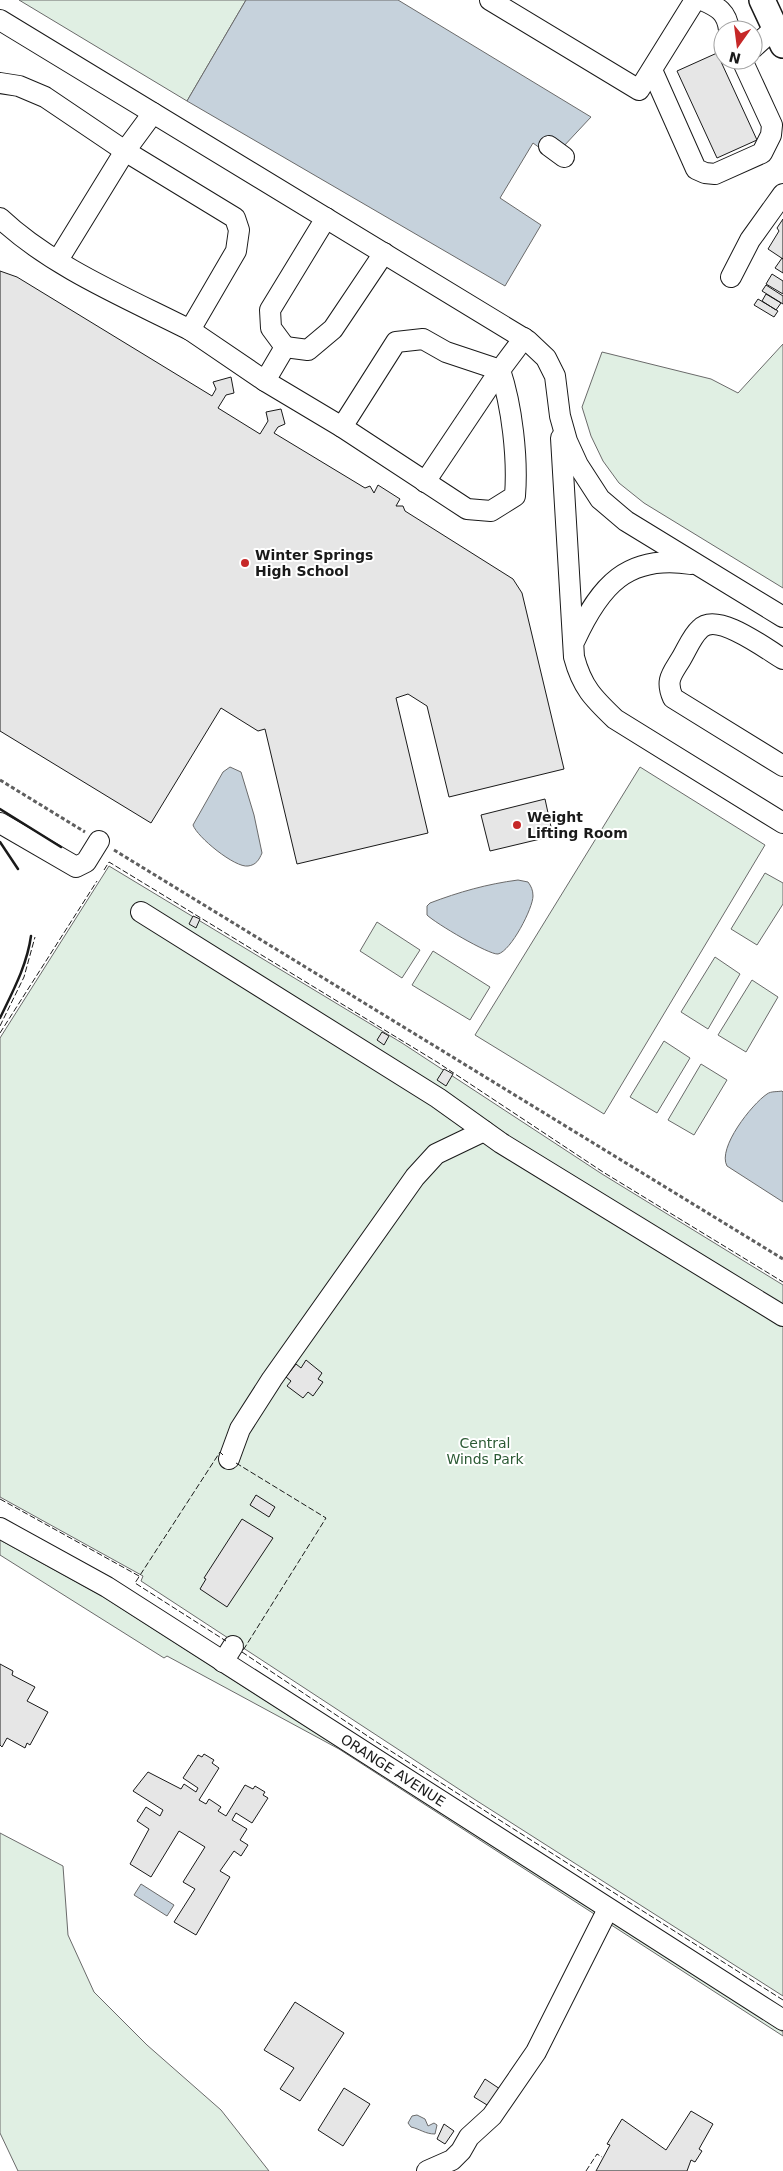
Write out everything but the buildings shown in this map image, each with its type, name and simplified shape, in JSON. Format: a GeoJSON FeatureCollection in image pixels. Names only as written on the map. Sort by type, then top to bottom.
{"type":"FeatureCollection","features":[{"type":"Feature","properties":{"kind":"main road"},"geometry":{"type":"LineString","coordinates":[[762,0],[779,37]]}},
{"type":"Feature","properties":{"kind":"street"},"geometry":{"type":"LineString","coordinates":[[490,0],[639,90],[695,0]]}},
{"type":"Feature","properties":{"kind":"street"},"geometry":{"type":"LineString","coordinates":[[702,0],[719,8],[727,20]]}},
{"type":"Feature","properties":{"kind":"street"},"geometry":{"type":"LineString","coordinates":[[0,20],[524,338],[546,358],[555,376],[560,416],[574,642],[580,677],[592,698],[615,719],[783,823]]}},
{"type":"Feature","properties":{"kind":"street"},"geometry":{"type":"LineString","coordinates":[[763,44],[779,37]]}},
{"type":"Feature","properties":{"kind":"street"},"geometry":{"type":"LineString","coordinates":[[652,70],[696,169],[705,174],[715,174],[762,152],[771,135],[772,124],[747,70]]}},
{"type":"Feature","properties":{"kind":"street"},"geometry":{"type":"LineString","coordinates":[[0,83],[20,86],[45,97],[125,151],[236,218],[239,230],[236,251],[190,330]]}},
{"type":"Feature","properties":{"kind":"street"},"geometry":{"type":"LineString","coordinates":[[58,260],[125,151],[153,113]]}},
{"type":"Feature","properties":{"kind":"street"},"geometry":{"type":"LineString","coordinates":[[731,277],[750,240],[783,194]]}},
{"type":"Feature","properties":{"kind":"street"},"geometry":{"type":"LineString","coordinates":[[0,218],[15,232],[82,276],[190,330],[265,381],[342,428],[467,509],[491,510],[514,496],[516,478],[508,393],[500,370]]}},
{"type":"Feature","properties":{"kind":"street"},"geometry":{"type":"LineString","coordinates":[[326,218],[270,310],[272,328],[285,347],[308,350],[332,328],[384,253]]}},
{"type":"Feature","properties":{"kind":"street"},"geometry":{"type":"LineString","coordinates":[[425,482],[500,370],[524,338]]}},
{"type":"Feature","properties":{"kind":"street"},"geometry":{"type":"LineString","coordinates":[[342,428],[396,342],[423,339],[446,352],[500,370]]}},
{"type":"Feature","properties":{"kind":"street"},"geometry":{"type":"LineString","coordinates":[[265,381],[285,347]]}},
{"type":"Feature","properties":{"kind":"street"},"geometry":{"type":"LineString","coordinates":[[560,416],[567,441],[578,465],[600,499],[626,521],[783,617]]}},
{"type":"Feature","properties":{"kind":"street"},"geometry":{"type":"LineString","coordinates":[[574,642],[586,616],[605,590],[624,573],[647,563],[672,561],[698,565]]}},
{"type":"Feature","properties":{"kind":"street"},"geometry":{"type":"LineString","coordinates":[[781,761],[673,698],[668,686],[671,676],[700,628],[709,623],[733,628],[783,659]]}},
{"type":"Feature","properties":{"kind":"street"},"geometry":{"type":"LineString","coordinates":[[0,823],[76,867],[86,862],[99,841]]}},
{"type":"Feature","properties":{"kind":"street"},"geometry":{"type":"LineString","coordinates":[[141,912],[438,1098],[484,1131],[783,1316]]}},
{"type":"Feature","properties":{"kind":"street"},"geometry":{"type":"LineString","coordinates":[[230,1459],[232,1448],[240,1430],[272,1379],[415,1177],[436,1154],[484,1131]]}},
{"type":"Feature","properties":{"kind":"street","name":"ORANGE AVENUE"},"geometry":{"type":"LineString","coordinates":[[0,1528],[228,1654],[608,1909],[783,2020]]}},
{"type":"Feature","properties":{"kind":"street"},"geometry":{"type":"LineString","coordinates":[[428,2171],[452,2160],[469,2137],[492,2116],[536,2052],[608,1909]]}},
{"type":"Feature","properties":{"kind":"path"},"geometry":{"type":"LineString","coordinates":[[0,780],[783,1259]]}},
{"type":"Feature","properties":{"kind":"green space"},"geometry":{"type":"Polygon","coordinates":[[[19,0],[246,0],[187,101],[19,0]]]}},
{"type":"Feature","properties":{"kind":"green space"},"geometry":{"type":"Polygon","coordinates":[[[783,344],[783,588],[644,503],[619,483],[603,461],[591,436],[582,407],[602,352],[711,379],[738,393],[783,344]]]}},
{"type":"Feature","properties":{"kind":"green space"},"geometry":{"type":"Polygon","coordinates":[[[640,767],[765,845],[604,1114],[475,1035],[640,767]]]}},
{"type":"Feature","properties":{"kind":"green space","name":"Central Winds Park"},"geometry":{"type":"Polygon","coordinates":[[[109,866],[402,1043],[602,1174],[783,1285],[783,1996],[474,1799],[141,1581],[143,1576],[0,1497],[0,1038],[109,866]]]}},
{"type":"Feature","properties":{"kind":"green space"},"geometry":{"type":"Polygon","coordinates":[[[765,873],[783,883],[783,904],[757,945],[731,929],[765,873]]]}},
{"type":"Feature","properties":{"kind":"green space"},"geometry":{"type":"Polygon","coordinates":[[[377,922],[420,950],[402,978],[360,951],[377,922]]]}},
{"type":"Feature","properties":{"kind":"green space"},"geometry":{"type":"Polygon","coordinates":[[[433,951],[490,987],[470,1020],[412,985],[433,951]]]}},
{"type":"Feature","properties":{"kind":"green space"},"geometry":{"type":"Polygon","coordinates":[[[715,957],[740,974],[708,1029],[681,1012],[715,957]]]}},
{"type":"Feature","properties":{"kind":"green space"},"geometry":{"type":"Polygon","coordinates":[[[752,980],[778,997],[746,1052],[718,1035],[752,980]]]}},
{"type":"Feature","properties":{"kind":"green space"},"geometry":{"type":"Polygon","coordinates":[[[664,1041],[690,1058],[657,1113],[630,1097],[664,1041]]]}},
{"type":"Feature","properties":{"kind":"green space"},"geometry":{"type":"Polygon","coordinates":[[[701,1064],[727,1080],[694,1135],[668,1120],[701,1064]]]}},
{"type":"Feature","properties":{"kind":"green space"},"geometry":{"type":"Polygon","coordinates":[[[0,1540],[102,1596],[783,2032],[783,2036],[339,1749],[167,1656],[164,1658],[0,1555],[0,1540]]]}},
{"type":"Feature","properties":{"kind":"green space"},"geometry":{"type":"Polygon","coordinates":[[[0,1833],[63,1866],[68,1935],[94,1992],[147,2045],[221,2110],[269,2171],[18,2171],[0,2133],[0,1833]]]}},
{"type":"Feature","properties":{"kind":"shaded area"},"geometry":{"type":"Polygon","coordinates":[[[246,0],[398,0],[591,117],[562,148],[544,151],[533,143],[500,198],[541,225],[505,286],[187,101],[246,0]]]}},
{"type":"Feature","properties":{"kind":"shaded area"},"geometry":{"type":"Polygon","coordinates":[[[230,767],[241,772],[254,815],[262,853],[253,865],[248,866],[234,862],[217,851],[201,837],[193,825],[223,772],[230,767]]]}},
{"type":"Feature","properties":{"kind":"shaded area"},"geometry":{"type":"Polygon","coordinates":[[[518,880],[528,882],[532,888],[532,902],[515,937],[498,954],[462,938],[427,915],[427,906],[430,903],[473,889],[518,880]]]}},
{"type":"Feature","properties":{"kind":"shaded area"},"geometry":{"type":"Polygon","coordinates":[[[782,1091],[783,1202],[727,1166],[725,1158],[731,1138],[745,1116],[769,1093],[782,1091]]]}},
{"type":"Feature","properties":{"kind":"shaded area"},"geometry":{"type":"Polygon","coordinates":[[[141,1884],[174,1905],[167,1916],[134,1895],[141,1884]]]}},
{"type":"Feature","properties":{"kind":"shaded area"},"geometry":{"type":"Polygon","coordinates":[[[417,2115],[425,2119],[428,2126],[434,2123],[437,2125],[435,2134],[411,2127],[408,2123],[412,2116],[417,2115]]]}},
{"type":"Feature","properties":{"kind":"fence"},"geometry":{"type":"LineString","coordinates":[[104,870],[109,862],[437,1062],[603,1172],[783,1282]]}},
{"type":"Feature","properties":{"kind":"fence"},"geometry":{"type":"LineString","coordinates":[[0,1033],[97,881]]}},
{"type":"Feature","properties":{"kind":"fence"},"geometry":{"type":"LineString","coordinates":[[0,1026],[24,977],[35,937]]}},
{"type":"Feature","properties":{"kind":"fence"},"geometry":{"type":"LineString","coordinates":[[223,1455],[220,1452],[135,1583],[226,1641]]}},
{"type":"Feature","properties":{"kind":"fence"},"geometry":{"type":"LineString","coordinates":[[236,1463],[326,1518],[242,1652],[375,1741],[783,2000]]}},
{"type":"Feature","properties":{"kind":"fence"},"geometry":{"type":"LineString","coordinates":[[0,1499],[139,1576]]}},
{"type":"Feature","properties":{"kind":"fence"},"geometry":{"type":"LineString","coordinates":[[586,2171],[597,2154],[602,2157]]}},
{"type":"Feature","properties":{"kind":"wall"},"geometry":{"type":"LineString","coordinates":[[0,809],[61,847]]}},
{"type":"Feature","properties":{"kind":"wall"},"geometry":{"type":"LineString","coordinates":[[0,842],[18,869]]}},
{"type":"Feature","properties":{"kind":"wall"},"geometry":{"type":"LineString","coordinates":[[0,1018],[23,968],[31,936]]}},
{"type":"Feature","properties":{"kind":"place","name":"Winter Springs High School"},"geometry":{"type":"Point","coordinates":[245,563]}},
{"type":"Feature","properties":{"kind":"place","name":"Weight Lifting Room"},"geometry":{"type":"Point","coordinates":[517,825]}}]}
